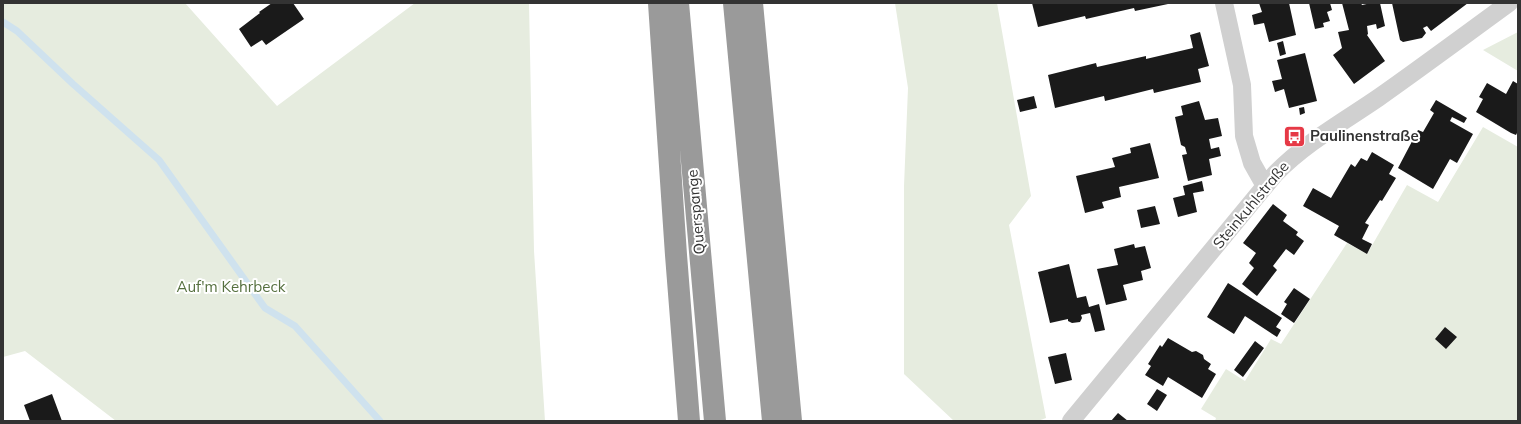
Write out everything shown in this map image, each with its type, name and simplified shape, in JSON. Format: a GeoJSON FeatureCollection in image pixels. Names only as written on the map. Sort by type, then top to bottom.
{"type":"FeatureCollection","features":[{"type":"Feature","properties":{"kind":"highway"},"geometry":{"type":"LineString","coordinates":[[659,3],[689,421]]}},
{"type":"Feature","properties":{"kind":"highway","name":"Querspange"},"geometry":{"type":"LineString","coordinates":[[678,3],[715,421]]}},
{"type":"Feature","properties":{"kind":"highway"},"geometry":{"type":"LineString","coordinates":[[734,3],[773,421]]}},
{"type":"Feature","properties":{"kind":"highway"},"geometry":{"type":"LineString","coordinates":[[752,3],[791,421]]}},
{"type":"Feature","properties":{"kind":"street"},"geometry":{"type":"LineString","coordinates":[[1224,3],[1242,85],[1244,136],[1252,163],[1265,186]]}},
{"type":"Feature","properties":{"kind":"street","name":"Steinkuhlstraße"},"geometry":{"type":"LineString","coordinates":[[1071,421],[1265,186],[1287,162],[1312,142],[1408,77],[1508,3]]}},
{"type":"Feature","properties":{"kind":"green space","name":"Auf'm Kehrbeck"},"geometry":{"type":"Polygon","coordinates":[[[3,3],[185,3],[277,106],[415,3],[529,3],[534,251],[545,421],[116,421],[25,351],[3,357],[3,3]]]}},
{"type":"Feature","properties":{"kind":"green space"},"geometry":{"type":"Polygon","coordinates":[[[895,3],[997,3],[1031,196],[1009,225],[1046,418],[1038,421],[954,421],[904,374],[904,186],[908,88],[895,3]]]}},
{"type":"Feature","properties":{"kind":"green space"},"geometry":{"type":"Polygon","coordinates":[[[1518,32],[1518,71],[1483,50],[1518,32]]]}},
{"type":"Feature","properties":{"kind":"green space"},"geometry":{"type":"Polygon","coordinates":[[[1483,127],[1518,147],[1518,421],[1215,421],[1216,418],[1201,409],[1226,369],[1245,381],[1271,339],[1281,344],[1347,243],[1367,254],[1407,185],[1438,202],[1483,127]]]}},
{"type":"Feature","properties":{"kind":"building"},"geometry":{"type":"Polygon","coordinates":[[[272,3],[293,3],[304,19],[266,45],[262,40],[251,47],[239,29],[272,3]]]}},
{"type":"Feature","properties":{"kind":"building"},"geometry":{"type":"Polygon","coordinates":[[[1032,3],[1168,4],[1135,11],[1134,8],[1086,19],[1085,16],[1038,27],[1032,3]]]}},
{"type":"Feature","properties":{"kind":"building"},"geometry":{"type":"Polygon","coordinates":[[[1259,3],[1289,3],[1296,35],[1269,42],[1264,23],[1254,25],[1252,15],[1262,12],[1259,3]]]}},
{"type":"Feature","properties":{"kind":"building"},"geometry":{"type":"Polygon","coordinates":[[[1309,3],[1330,3],[1332,10],[1327,12],[1330,21],[1323,23],[1324,27],[1315,29],[1309,3]]]}},
{"type":"Feature","properties":{"kind":"building"},"geometry":{"type":"Polygon","coordinates":[[[1342,3],[1361,3],[1362,5],[1380,3],[1385,26],[1377,29],[1376,24],[1367,26],[1367,35],[1385,61],[1354,84],[1333,55],[1342,48],[1338,32],[1349,30],[1342,3]]]}},
{"type":"Feature","properties":{"kind":"building"},"geometry":{"type":"Polygon","coordinates":[[[1392,3],[1468,3],[1431,31],[1427,26],[1423,28],[1426,33],[1422,38],[1403,42],[1400,40],[1392,3]]]}},
{"type":"Feature","properties":{"kind":"building"},"geometry":{"type":"Polygon","coordinates":[[[1200,32],[1209,66],[1198,69],[1201,82],[1154,93],[1153,89],[1105,101],[1104,96],[1055,108],[1048,75],[1096,63],[1097,67],[1146,56],[1146,59],[1193,48],[1190,35],[1200,32]]]}},
{"type":"Feature","properties":{"kind":"building"},"geometry":{"type":"Polygon","coordinates":[[[1283,41],[1286,54],[1280,56],[1277,43],[1283,41]]]}},
{"type":"Feature","properties":{"kind":"building"},"geometry":{"type":"Polygon","coordinates":[[[1305,53],[1317,101],[1289,108],[1284,89],[1275,92],[1272,81],[1282,79],[1277,60],[1305,53]]]}},
{"type":"Feature","properties":{"kind":"building"},"geometry":{"type":"Polygon","coordinates":[[[1513,81],[1518,84],[1518,131],[1516,135],[1476,112],[1483,99],[1479,97],[1487,83],[1506,94],[1513,81]]]}},
{"type":"Feature","properties":{"kind":"building"},"geometry":{"type":"Polygon","coordinates":[[[1034,96],[1037,108],[1020,112],[1017,100],[1034,96]]]}},
{"type":"Feature","properties":{"kind":"building"},"geometry":{"type":"Polygon","coordinates":[[[1436,100],[1467,118],[1464,123],[1452,117],[1450,121],[1473,134],[1457,163],[1450,159],[1433,189],[1398,168],[1418,130],[1423,132],[1434,113],[1430,110],[1436,100]]]}},
{"type":"Feature","properties":{"kind":"building"},"geometry":{"type":"Polygon","coordinates":[[[1199,101],[1205,120],[1218,118],[1222,136],[1209,139],[1211,149],[1219,147],[1221,156],[1209,159],[1212,175],[1188,181],[1182,155],[1187,154],[1185,147],[1181,145],[1175,117],[1183,115],[1181,106],[1199,101]]]}},
{"type":"Feature","properties":{"kind":"building"},"geometry":{"type":"Polygon","coordinates":[[[1304,107],[1305,113],[1300,115],[1299,108],[1304,107]]]}},
{"type":"Feature","properties":{"kind":"building"},"geometry":{"type":"Polygon","coordinates":[[[1150,143],[1159,178],[1119,187],[1121,197],[1102,202],[1104,208],[1085,213],[1076,176],[1115,167],[1112,158],[1131,153],[1130,148],[1150,143]]]}},
{"type":"Feature","properties":{"kind":"building"},"geometry":{"type":"Polygon","coordinates":[[[1372,152],[1394,165],[1389,174],[1396,178],[1382,201],[1380,200],[1365,223],[1369,225],[1362,239],[1372,244],[1367,254],[1334,235],[1339,226],[1303,206],[1313,188],[1331,198],[1351,164],[1355,167],[1361,158],[1367,161],[1372,152]]]}},
{"type":"Feature","properties":{"kind":"building"},"geometry":{"type":"Polygon","coordinates":[[[1202,181],[1204,191],[1193,193],[1197,212],[1178,217],[1173,198],[1185,195],[1183,186],[1202,181]]]}},
{"type":"Feature","properties":{"kind":"building"},"geometry":{"type":"Polygon","coordinates":[[[1273,204],[1287,215],[1283,221],[1298,232],[1296,235],[1304,241],[1294,255],[1286,249],[1273,266],[1277,270],[1257,296],[1242,284],[1254,268],[1249,263],[1256,253],[1243,243],[1273,204]]]}},
{"type":"Feature","properties":{"kind":"building"},"geometry":{"type":"Polygon","coordinates":[[[1155,206],[1160,224],[1141,228],[1137,210],[1155,206]]]}},
{"type":"Feature","properties":{"kind":"building"},"geometry":{"type":"Polygon","coordinates":[[[1134,244],[1135,248],[1145,246],[1151,268],[1141,271],[1143,280],[1123,285],[1127,300],[1106,305],[1097,269],[1118,265],[1114,249],[1134,244]]]}},
{"type":"Feature","properties":{"kind":"building"},"geometry":{"type":"Polygon","coordinates":[[[1069,264],[1077,298],[1086,296],[1089,307],[1099,304],[1105,330],[1095,332],[1090,313],[1081,315],[1082,318],[1080,322],[1072,323],[1068,321],[1068,319],[1050,323],[1038,272],[1069,264]]]}},
{"type":"Feature","properties":{"kind":"building"},"geometry":{"type":"Polygon","coordinates":[[[1228,283],[1282,318],[1276,327],[1281,330],[1277,337],[1245,316],[1234,334],[1207,317],[1228,283]]]}},
{"type":"Feature","properties":{"kind":"building"},"geometry":{"type":"Polygon","coordinates":[[[1294,288],[1310,299],[1294,323],[1281,314],[1287,304],[1284,302],[1294,288]]]}},
{"type":"Feature","properties":{"kind":"building"},"geometry":{"type":"Polygon","coordinates":[[[1445,327],[1457,337],[1446,349],[1435,339],[1445,327]]]}},
{"type":"Feature","properties":{"kind":"building"},"geometry":{"type":"Polygon","coordinates":[[[1168,338],[1192,352],[1196,351],[1203,355],[1204,359],[1211,364],[1208,369],[1216,374],[1202,398],[1168,377],[1163,386],[1145,375],[1151,366],[1148,364],[1160,345],[1162,347],[1168,338]]]}},
{"type":"Feature","properties":{"kind":"building"},"geometry":{"type":"Polygon","coordinates":[[[1255,341],[1264,348],[1243,377],[1234,370],[1255,341]]]}},
{"type":"Feature","properties":{"kind":"building"},"geometry":{"type":"Polygon","coordinates":[[[1066,353],[1072,380],[1055,384],[1048,357],[1066,353]]]}},
{"type":"Feature","properties":{"kind":"building"},"geometry":{"type":"Polygon","coordinates":[[[1157,389],[1167,395],[1157,411],[1147,404],[1157,389]]]}},
{"type":"Feature","properties":{"kind":"building"},"geometry":{"type":"Polygon","coordinates":[[[52,394],[62,421],[30,421],[24,405],[52,394]]]}},
{"type":"Feature","properties":{"kind":"building"},"geometry":{"type":"Polygon","coordinates":[[[1118,413],[1128,421],[1111,421],[1118,413]]]}},
{"type":"Feature","properties":{"kind":"waterway"},"geometry":{"type":"LineString","coordinates":[[3,22],[17,31],[73,84],[159,160],[265,308],[295,326],[380,421]]}},
{"type":"Feature","properties":{"kind":"place","name":"Paulinenstraße"},"geometry":{"type":"Point","coordinates":[1295,136]}}]}
